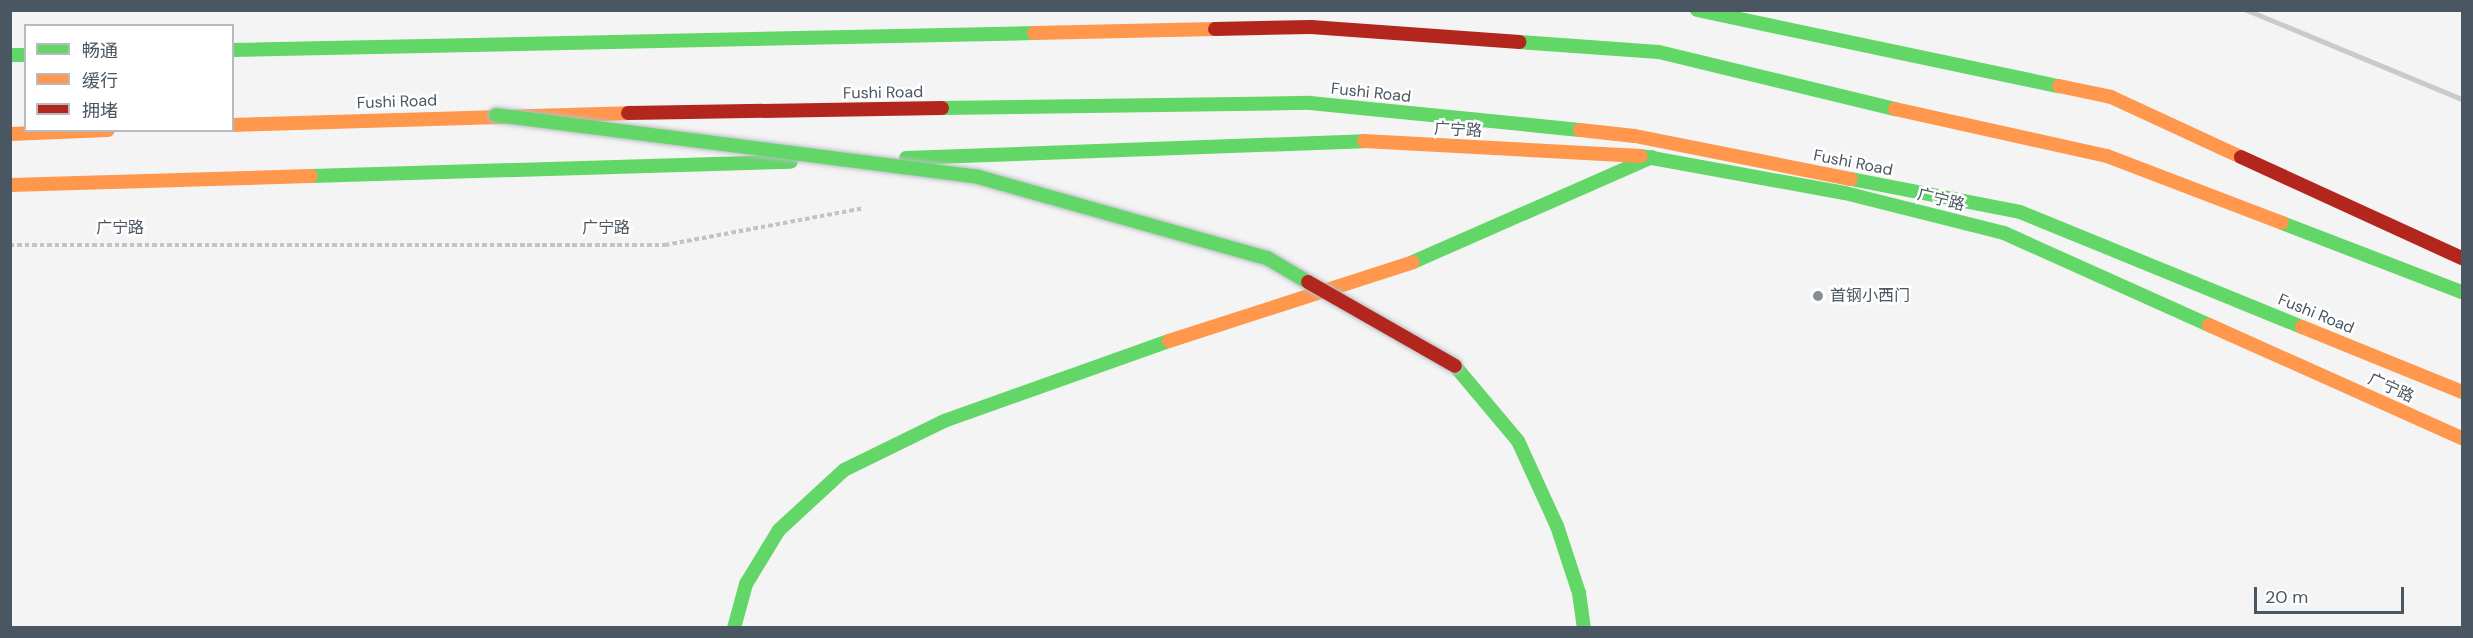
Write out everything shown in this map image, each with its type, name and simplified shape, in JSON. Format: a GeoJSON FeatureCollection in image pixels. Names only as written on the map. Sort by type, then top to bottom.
{"type":"FeatureCollection","features":[{"type":"Feature","properties":{"kind":"main road"},"geometry":{"type":"LineString","coordinates":[[1697,10],[2111,97],[2463,258]]}},
{"type":"Feature","properties":{"kind":"main road"},"geometry":{"type":"LineString","coordinates":[[234,50],[1311,27],[1659,52],[2057,148],[2108,156],[2463,292]]}},
{"type":"Feature","properties":{"kind":"main road","name":"Fushi Road"},"geometry":{"type":"LineString","coordinates":[[234,125],[496,115],[1310,103],[1635,136],[2020,212],[2463,392]]}},
{"type":"Feature","properties":{"kind":"main road"},"geometry":{"type":"LineString","coordinates":[[496,115],[978,177],[1267,258],[1455,366],[1518,441],[1557,526],[1579,593],[1584,627]]}},
{"type":"Feature","properties":{"kind":"main road"},"geometry":{"type":"LineString","coordinates":[[10,134],[59,132]]}},
{"type":"Feature","properties":{"kind":"main road","name":"广宁路"},"geometry":{"type":"LineString","coordinates":[[10,185],[1370,141],[1652,157],[1845,193],[2004,233],[2463,438]]}},
{"type":"Feature","properties":{"kind":"main road"},"geometry":{"type":"LineString","coordinates":[[734,627],[746,585],[779,530],[844,470],[944,421],[1071,373],[1430,256],[1652,157]]}},
{"type":"Feature","properties":{"kind":"path","name":"广宁路"},"geometry":{"type":"LineString","coordinates":[[10,245],[665,245],[876,206]]}},
{"type":"Feature","properties":{"kind":"railway"},"geometry":{"type":"LineString","coordinates":[[2247,10],[2462,99]]}},
{"type":"Feature","properties":{"kind":"traffic: fast"},"geometry":{"type":"LineString","coordinates":[[1697,10],[2059,86]]}},
{"type":"Feature","properties":{"kind":"traffic: fast"},"geometry":{"type":"LineString","coordinates":[[234,50],[1034,33]]}},
{"type":"Feature","properties":{"kind":"traffic: fast"},"geometry":{"type":"LineString","coordinates":[[1519,42],[1659,52],[1895,109]]}},
{"type":"Feature","properties":{"kind":"traffic: fast"},"geometry":{"type":"LineString","coordinates":[[10,55],[24,55]]}},
{"type":"Feature","properties":{"kind":"traffic: fast"},"geometry":{"type":"LineString","coordinates":[[942,108],[1310,103],[1580,130]]}},
{"type":"Feature","properties":{"kind":"traffic: fast"},"geometry":{"type":"LineString","coordinates":[[496,115],[978,177],[1267,258],[1308,282]]}},
{"type":"Feature","properties":{"kind":"traffic: fast"},"geometry":{"type":"LineString","coordinates":[[906,158],[1364,141]]}},
{"type":"Feature","properties":{"kind":"traffic: fast"},"geometry":{"type":"LineString","coordinates":[[1641,156],[1845,193],[2004,233],[2209,325]]}},
{"type":"Feature","properties":{"kind":"traffic: fast"},"geometry":{"type":"LineString","coordinates":[[1413,262],[1652,157]]}},
{"type":"Feature","properties":{"kind":"traffic: fast"},"geometry":{"type":"LineString","coordinates":[[311,176],[791,162]]}},
{"type":"Feature","properties":{"kind":"traffic: fast"},"geometry":{"type":"LineString","coordinates":[[1851,179],[2020,212],[2302,327]]}},
{"type":"Feature","properties":{"kind":"traffic: fast"},"geometry":{"type":"LineString","coordinates":[[2282,223],[2462,292]]}},
{"type":"Feature","properties":{"kind":"traffic: fast"},"geometry":{"type":"LineString","coordinates":[[734,628],[746,584],[779,530],[844,470],[944,421],[1169,341]]}},
{"type":"Feature","properties":{"kind":"traffic: fast"},"geometry":{"type":"LineString","coordinates":[[1455,366],[1518,441],[1557,526],[1579,593],[1584,628]]}},
{"type":"Feature","properties":{"kind":"traffic: slow"},"geometry":{"type":"LineString","coordinates":[[1034,33],[1215,29]]}},
{"type":"Feature","properties":{"kind":"traffic: slow"},"geometry":{"type":"LineString","coordinates":[[2059,86],[2111,97],[2241,157]]}},
{"type":"Feature","properties":{"kind":"traffic: slow"},"geometry":{"type":"LineString","coordinates":[[1895,109],[2107,156],[2282,223]]}},
{"type":"Feature","properties":{"kind":"traffic: slow"},"geometry":{"type":"LineString","coordinates":[[234,125],[628,113]]}},
{"type":"Feature","properties":{"kind":"traffic: slow"},"geometry":{"type":"LineString","coordinates":[[1580,130],[1635,136],[1851,179]]}},
{"type":"Feature","properties":{"kind":"traffic: slow"},"geometry":{"type":"LineString","coordinates":[[10,134],[59,132]]}},
{"type":"Feature","properties":{"kind":"traffic: slow"},"geometry":{"type":"LineString","coordinates":[[1364,141],[1641,156]]}},
{"type":"Feature","properties":{"kind":"traffic: slow"},"geometry":{"type":"LineString","coordinates":[[10,185],[311,176]]}},
{"type":"Feature","properties":{"kind":"traffic: slow"},"geometry":{"type":"LineString","coordinates":[[1169,341],[1413,262]]}},
{"type":"Feature","properties":{"kind":"traffic: slow"},"geometry":{"type":"LineString","coordinates":[[2209,325],[2462,438]]}},
{"type":"Feature","properties":{"kind":"traffic: slow"},"geometry":{"type":"LineString","coordinates":[[2302,327],[2462,392]]}},
{"type":"Feature","properties":{"kind":"traffic: jam"},"geometry":{"type":"LineString","coordinates":[[1215,29],[1311,27],[1519,42]]}},
{"type":"Feature","properties":{"kind":"traffic: jam"},"geometry":{"type":"LineString","coordinates":[[628,113],[942,108]]}},
{"type":"Feature","properties":{"kind":"traffic: jam"},"geometry":{"type":"LineString","coordinates":[[2241,157],[2462,258]]}},
{"type":"Feature","properties":{"kind":"traffic: jam"},"geometry":{"type":"LineString","coordinates":[[1308,282],[1455,366]]}},
{"type":"Feature","properties":{"kind":"place","name":"首钢小西门"},"geometry":{"type":"Point","coordinates":[1818,296]}}]}
